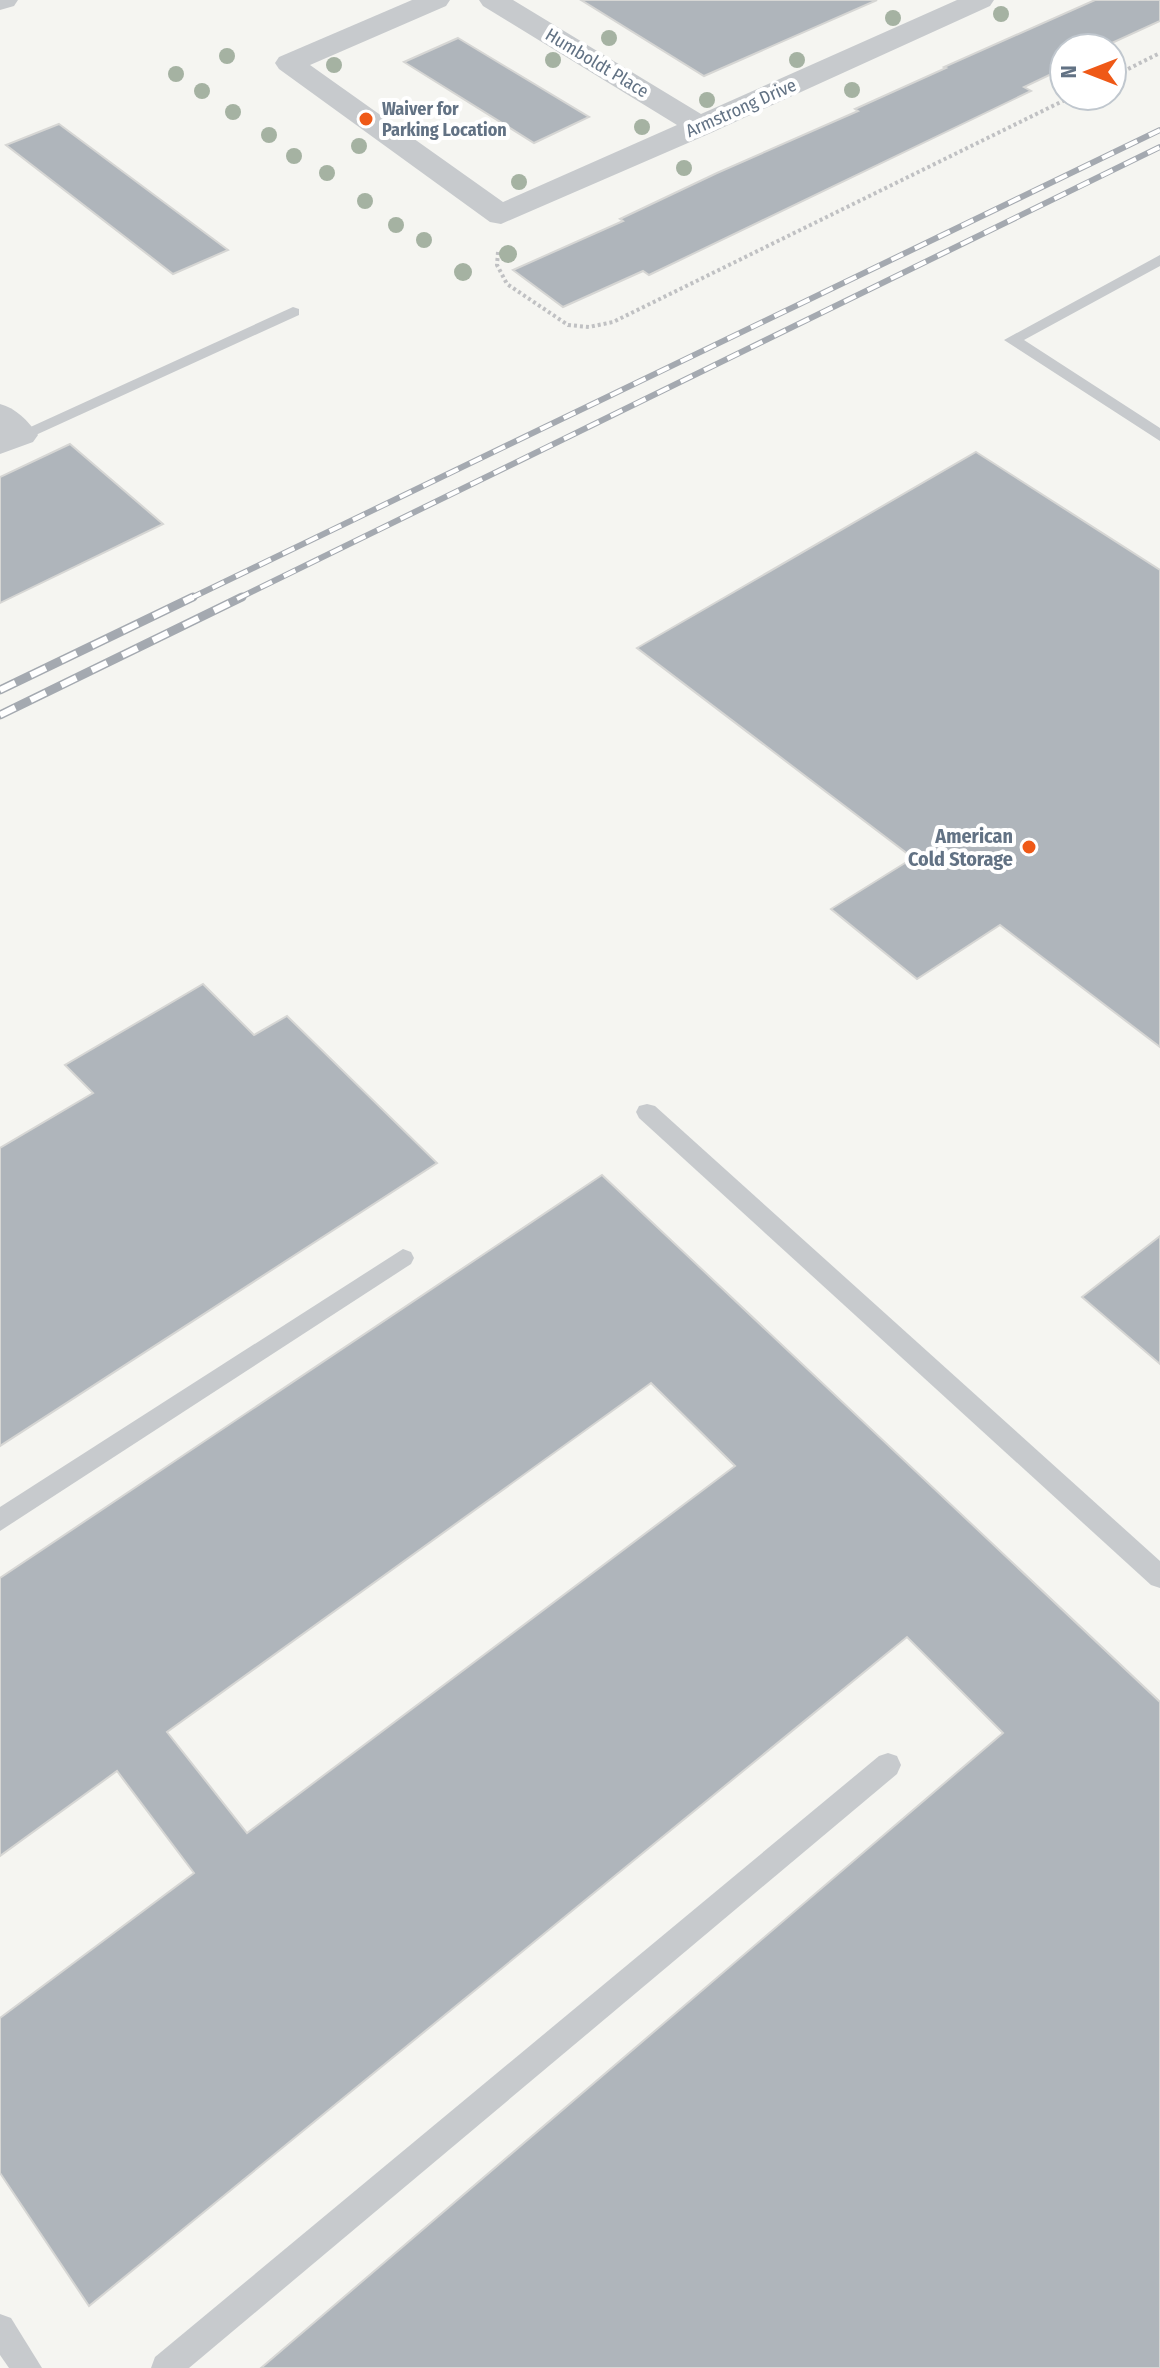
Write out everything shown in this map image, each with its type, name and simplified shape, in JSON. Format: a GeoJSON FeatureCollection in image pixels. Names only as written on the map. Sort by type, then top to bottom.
{"type":"FeatureCollection","features":[{"type":"Feature","properties":{"kind":"street"},"geometry":{"type":"LineString","coordinates":[[436,0],[289,63],[501,215]]}},
{"type":"Feature","properties":{"kind":"street","name":"Humboldt Place"},"geometry":{"type":"LineString","coordinates":[[493,0],[701,127]]}},
{"type":"Feature","properties":{"kind":"street"},"geometry":{"type":"LineString","coordinates":[[914,0],[942,17]]}},
{"type":"Feature","properties":{"kind":"street","name":"Armstrong Drive"},"geometry":{"type":"LineString","coordinates":[[501,215],[980,0]]}},
{"type":"Feature","properties":{"kind":"lane"},"geometry":{"type":"LineString","coordinates":[[1160,260],[1012,340],[1160,436]]}},
{"type":"Feature","properties":{"kind":"lane"},"geometry":{"type":"LineString","coordinates":[[7,428],[293,312]]}},
{"type":"Feature","properties":{"kind":"lane"},"geometry":{"type":"LineString","coordinates":[[647,1112],[1160,1577]]}},
{"type":"Feature","properties":{"kind":"lane"},"geometry":{"type":"LineString","coordinates":[[0,1520],[403,1258]]}},
{"type":"Feature","properties":{"kind":"lane"},"geometry":{"type":"LineString","coordinates":[[166,2368],[888,1765]]}},
{"type":"Feature","properties":{"kind":"lane"},"geometry":{"type":"LineString","coordinates":[[0,2329],[27,2368]]}},
{"type":"Feature","properties":{"kind":"path"},"geometry":{"type":"LineString","coordinates":[[1128,69],[1160,53]]}},
{"type":"Feature","properties":{"kind":"path"},"geometry":{"type":"LineString","coordinates":[[501,215],[497,265],[507,284],[568,325],[589,327],[613,322],[1048,108]]}},
{"type":"Feature","properties":{"kind":"building"},"geometry":{"type":"Polygon","coordinates":[[[581,0],[877,0],[704,76],[581,0]]]}},
{"type":"Feature","properties":{"kind":"building"},"geometry":{"type":"Polygon","coordinates":[[[1095,0],[1160,0],[1160,21],[1128,36],[1128,32],[1048,32],[1048,76],[1024,87],[1031,91],[649,275],[643,271],[563,307],[513,270],[623,221],[620,219],[717,173],[858,111],[855,109],[1095,0]]]}},
{"type":"Feature","properties":{"kind":"building"},"geometry":{"type":"Polygon","coordinates":[[[458,38],[589,117],[534,143],[404,62],[458,38]]]}},
{"type":"Feature","properties":{"kind":"building"},"geometry":{"type":"Polygon","coordinates":[[[59,124],[228,250],[173,274],[6,145],[59,124]]]}},
{"type":"Feature","properties":{"kind":"building"},"geometry":{"type":"Polygon","coordinates":[[[70,444],[163,524],[0,603],[0,477],[70,444]]]}},
{"type":"Feature","properties":{"kind":"building","name":"American Cold Storage"},"geometry":{"type":"Polygon","coordinates":[[[976,452],[1160,570],[1160,1047],[1000,925],[917,979],[831,909],[913,858],[637,648],[976,452]]]}},
{"type":"Feature","properties":{"kind":"building"},"geometry":{"type":"Polygon","coordinates":[[[203,984],[254,1035],[287,1016],[437,1163],[0,1446],[0,1148],[93,1093],[65,1065],[203,984]]]}},
{"type":"Feature","properties":{"kind":"building"},"geometry":{"type":"Polygon","coordinates":[[[602,1175],[1160,1702],[1160,2368],[261,2368],[1003,1733],[907,1637],[89,2306],[0,2173],[0,2018],[194,1873],[117,1771],[0,1856],[0,1578],[602,1175]],[[651,1383],[167,1732],[247,1833],[735,1466],[651,1383]]]}},
{"type":"Feature","properties":{"kind":"building"},"geometry":{"type":"Polygon","coordinates":[[[1160,1236],[1160,1364],[1082,1297],[1160,1236]]]}},
{"type":"Feature","properties":{"kind":"railway"},"geometry":{"type":"LineString","coordinates":[[189,599],[1160,130]]}},
{"type":"Feature","properties":{"kind":"railway"},"geometry":{"type":"LineString","coordinates":[[237,599],[1160,147]]}},
{"type":"Feature","properties":{"kind":"railway"},"geometry":{"type":"LineString","coordinates":[[0,690],[193,597]]}},
{"type":"Feature","properties":{"kind":"railway"},"geometry":{"type":"LineString","coordinates":[[0,715],[242,597]]}},
{"type":"Feature","properties":{"kind":"place","name":"Waiver for Parking Location"},"geometry":{"type":"Point","coordinates":[366,119]}},
{"type":"Feature","properties":{"kind":"place","name":"American Cold Storage"},"geometry":{"type":"Point","coordinates":[1029,847]}}]}
